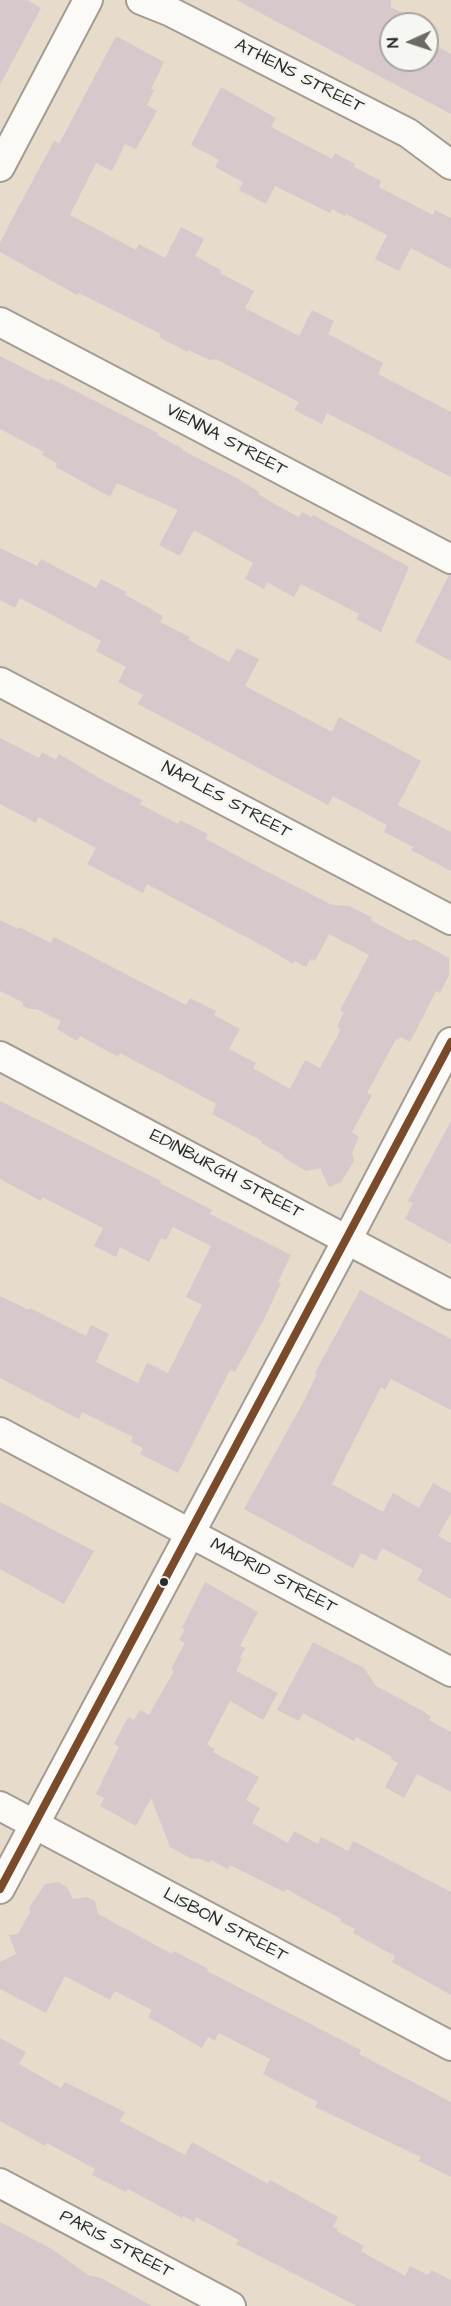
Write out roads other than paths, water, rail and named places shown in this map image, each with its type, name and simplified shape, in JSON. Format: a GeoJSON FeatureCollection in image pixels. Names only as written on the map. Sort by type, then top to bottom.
{"type":"FeatureCollection","features":[{"type":"Feature","properties":{"kind":"street"},"geometry":{"type":"LineString","coordinates":[[0,167],[88,0]]}},
{"type":"Feature","properties":{"kind":"street","name":"ATHENS STREET"},"geometry":{"type":"LineString","coordinates":[[141,0],[171,12],[408,133],[451,165]]}},
{"type":"Feature","properties":{"kind":"street","name":"VIENNA STREET"},"geometry":{"type":"LineString","coordinates":[[0,322],[451,559]]}},
{"type":"Feature","properties":{"kind":"street","name":"NAPLES STREET"},"geometry":{"type":"LineString","coordinates":[[0,682],[451,920]]}},
{"type":"Feature","properties":{"kind":"street"},"geometry":{"type":"LineString","coordinates":[[0,1889],[451,1042]]}},
{"type":"Feature","properties":{"kind":"street","name":"EDINBURGH STREET"},"geometry":{"type":"LineString","coordinates":[[0,1056],[451,1295]]}},
{"type":"Feature","properties":{"kind":"street","name":"MADRID STREET"},"geometry":{"type":"LineString","coordinates":[[0,1432],[451,1672]]}},
{"type":"Feature","properties":{"kind":"street","name":"LISBON STREET"},"geometry":{"type":"LineString","coordinates":[[0,1806],[451,2046]]}},
{"type":"Feature","properties":{"kind":"street","name":"PARIS STREET"},"geometry":{"type":"LineString","coordinates":[[0,2183],[231,2306]]}}]}
